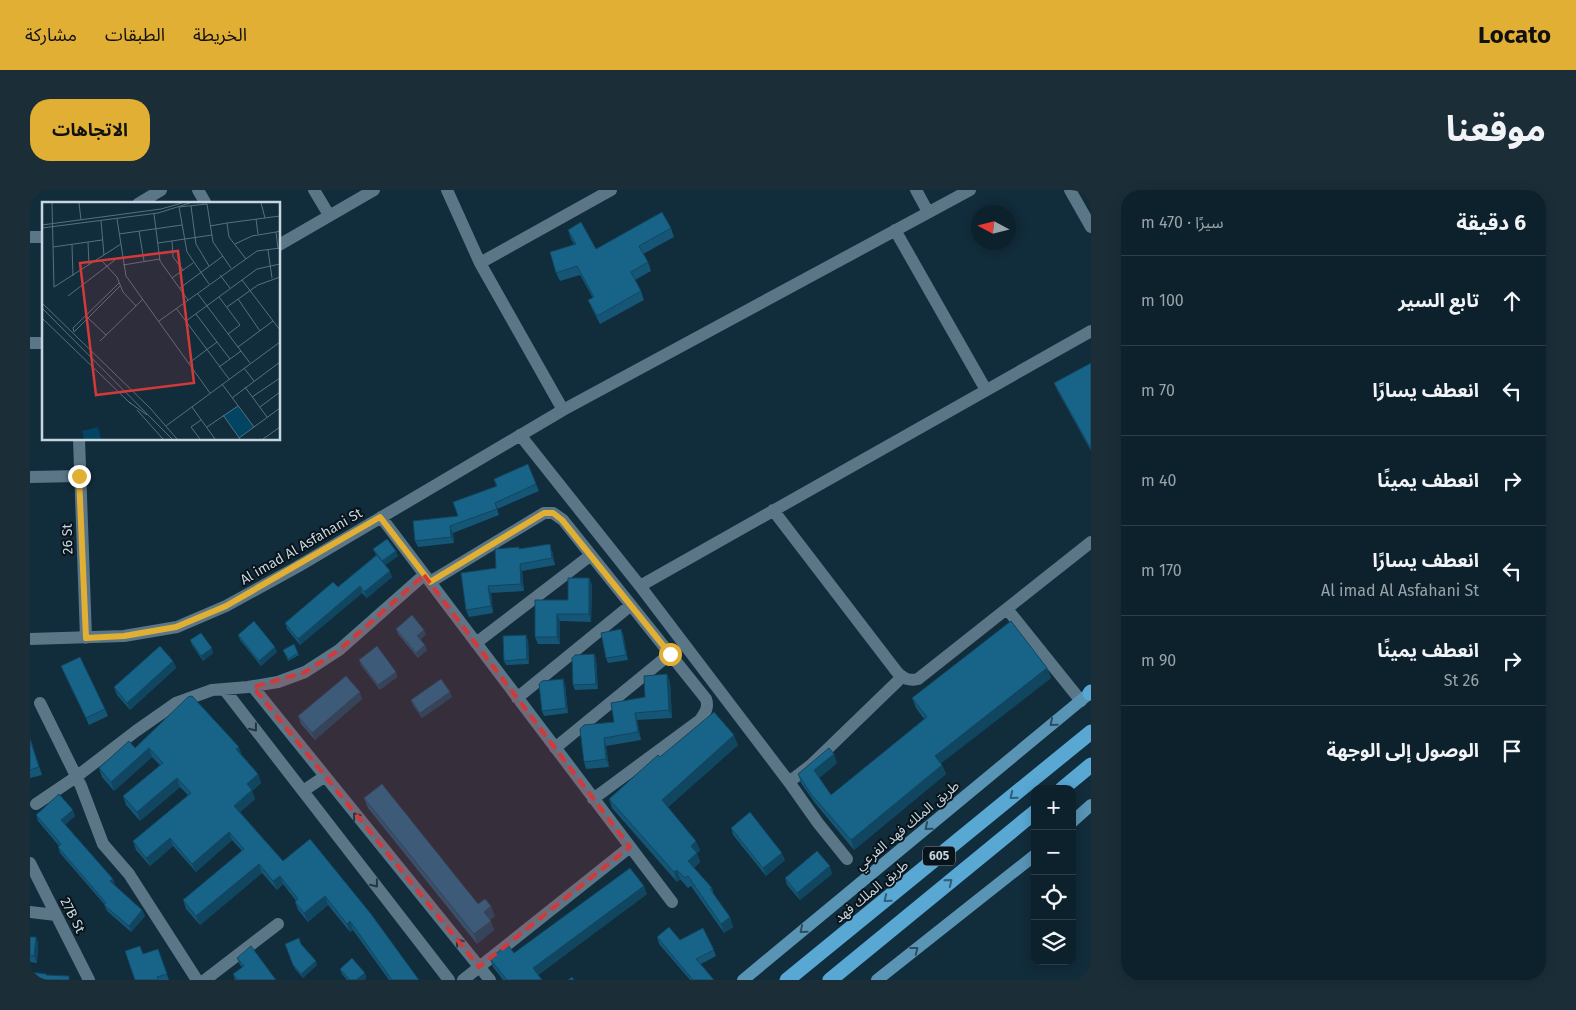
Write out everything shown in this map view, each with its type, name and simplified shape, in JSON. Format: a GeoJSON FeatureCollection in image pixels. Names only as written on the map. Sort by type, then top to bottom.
{"type":"FeatureCollection","features":[{"type":"Feature","properties":{"kind":"highway","name":"طريق الملك فهد"},"geometry":{"type":"LineString","coordinates":[[787,980],[1091,732]]}},
{"type":"Feature","properties":{"kind":"highway"},"geometry":{"type":"LineString","coordinates":[[1067,785],[1091,765]]}},
{"type":"Feature","properties":{"kind":"highway","name":"605"},"geometry":{"type":"LineString","coordinates":[[830,980],[1031,815]]}},
{"type":"Feature","properties":{"kind":"main road","name":"طريق الملك فهد الفرعي"},"geometry":{"type":"LineString","coordinates":[[743,980],[1088,695]]}},
{"type":"Feature","properties":{"kind":"main road"},"geometry":{"type":"LineString","coordinates":[[1076,818],[1091,805]]}},
{"type":"Feature","properties":{"kind":"main road"},"geometry":{"type":"LineString","coordinates":[[877,980],[1031,858]]}},
{"type":"Feature","properties":{"kind":"street"},"geometry":{"type":"LineString","coordinates":[[141,202],[161,190]]}},
{"type":"Feature","properties":{"kind":"street"},"geometry":{"type":"LineString","coordinates":[[198,190],[205,202]]}},
{"type":"Feature","properties":{"kind":"street"},"geometry":{"type":"LineString","coordinates":[[314,190],[329,215]]}},
{"type":"Feature","properties":{"kind":"street"},"geometry":{"type":"LineString","coordinates":[[280,244],[374,190]]}},
{"type":"Feature","properties":{"kind":"street"},"geometry":{"type":"LineString","coordinates":[[447,190],[480,263],[564,410]]}},
{"type":"Feature","properties":{"kind":"street"},"geometry":{"type":"LineString","coordinates":[[480,263],[594,194],[611,190]]}},
{"type":"Feature","properties":{"kind":"street"},"geometry":{"type":"LineString","coordinates":[[916,190],[928,212]]}},
{"type":"Feature","properties":{"kind":"street","name":"Al imad Al Asfahani St"},"geometry":{"type":"LineString","coordinates":[[30,639],[124,636],[176,627],[226,606],[564,410],[970,190]]}},
{"type":"Feature","properties":{"kind":"street"},"geometry":{"type":"LineString","coordinates":[[1070,190],[1091,227]]}},
{"type":"Feature","properties":{"kind":"street"},"geometry":{"type":"LineString","coordinates":[[895,230],[986,390]]}},
{"type":"Feature","properties":{"kind":"street"},"geometry":{"type":"LineString","coordinates":[[640,586],[1091,331]]}},
{"type":"Feature","properties":{"kind":"street"},"geometry":{"type":"LineString","coordinates":[[520,435],[640,586],[847,859]]}},
{"type":"Feature","properties":{"kind":"street","name":"26 St"},"geometry":{"type":"LineString","coordinates":[[79,440],[86,638]]}},
{"type":"Feature","properties":{"kind":"street"},"geometry":{"type":"LineString","coordinates":[[30,477],[79,476]]}},
{"type":"Feature","properties":{"kind":"street"},"geometry":{"type":"LineString","coordinates":[[774,510],[902,678],[910,681],[918,679],[1091,542]]}},
{"type":"Feature","properties":{"kind":"street"},"geometry":{"type":"LineString","coordinates":[[36,804],[176,704],[212,690],[253,687],[278,682],[304,672],[339,650],[427,578],[544,513],[553,513],[562,520],[706,699],[708,704],[706,712],[700,720],[593,799]]}},
{"type":"Feature","properties":{"kind":"street"},"geometry":{"type":"LineString","coordinates":[[380,517],[672,902]]}},
{"type":"Feature","properties":{"kind":"street"},"geometry":{"type":"LineString","coordinates":[[476,643],[591,555]]}},
{"type":"Feature","properties":{"kind":"street"},"geometry":{"type":"LineString","coordinates":[[517,698],[631,606]]}},
{"type":"Feature","properties":{"kind":"street"},"geometry":{"type":"LineString","coordinates":[[1007,609],[1088,695]]}},
{"type":"Feature","properties":{"kind":"street"},"geometry":{"type":"LineString","coordinates":[[555,748],[670,654]]}},
{"type":"Feature","properties":{"kind":"street"},"geometry":{"type":"LineString","coordinates":[[789,782],[811,765],[902,678]]}},
{"type":"Feature","properties":{"kind":"street"},"geometry":{"type":"LineString","coordinates":[[253,687],[490,980]]}},
{"type":"Feature","properties":{"kind":"street"},"geometry":{"type":"LineString","coordinates":[[224,689],[449,980]]}},
{"type":"Feature","properties":{"kind":"street"},"geometry":{"type":"LineString","coordinates":[[40,703],[76,777],[103,844],[129,874],[197,980]]}},
{"type":"Feature","properties":{"kind":"street"},"geometry":{"type":"LineString","coordinates":[[303,791],[324,777]]}},
{"type":"Feature","properties":{"kind":"street"},"geometry":{"type":"LineString","coordinates":[[463,980],[630,847]]}},
{"type":"Feature","properties":{"kind":"street","name":"27B St"},"geometry":{"type":"LineString","coordinates":[[30,863],[89,980]]}},
{"type":"Feature","properties":{"kind":"street"},"geometry":{"type":"LineString","coordinates":[[30,912],[56,915]]}},
{"type":"Feature","properties":{"kind":"street"},"geometry":{"type":"LineString","coordinates":[[205,980],[278,924]]}},
{"type":"Feature","properties":{"kind":"highlighted area"},"geometry":{"type":"Polygon","coordinates":[[[424,575],[630,847],[479,967],[253,687],[305,672],[339,650],[424,575]]]}},
{"type":"Feature","properties":{"kind":"building"},"geometry":{"type":"Polygon","coordinates":[[[662,212],[671,228],[639,246],[648,262],[631,272],[641,291],[597,316],[588,300],[594,297],[577,266],[556,273],[550,252],[576,244],[568,230],[581,222],[596,249],[662,212]]]}},
{"type":"Feature","properties":{"kind":"building"},"geometry":{"type":"Polygon","coordinates":[[[1091,363],[1091,449],[1054,383],[1091,363]]]}},
{"type":"Feature","properties":{"kind":"building"},"geometry":{"type":"Polygon","coordinates":[[[528,464],[536,484],[495,503],[497,509],[450,526],[451,537],[415,541],[413,521],[458,516],[453,502],[497,486],[494,479],[528,464]]]}},
{"type":"Feature","properties":{"kind":"building"},"geometry":{"type":"Polygon","coordinates":[[[387,539],[396,551],[382,561],[373,549],[387,539]]]}},
{"type":"Feature","properties":{"kind":"building"},"geometry":{"type":"Polygon","coordinates":[[[550,544],[552,558],[520,564],[521,584],[488,586],[491,606],[466,610],[461,573],[496,568],[495,549],[519,547],[519,549],[550,544]]]}},
{"type":"Feature","properties":{"kind":"building"},"geometry":{"type":"Polygon","coordinates":[[[377,555],[390,571],[364,592],[360,586],[298,639],[285,623],[333,582],[338,587],[377,555]]]}},
{"type":"Feature","properties":{"kind":"building"},"geometry":{"type":"Polygon","coordinates":[[[568,578],[589,578],[589,614],[557,614],[557,637],[535,637],[535,600],[568,600],[568,578]]]}},
{"type":"Feature","properties":{"kind":"building"},"geometry":{"type":"Polygon","coordinates":[[[412,615],[424,630],[417,636],[425,645],[416,653],[396,629],[412,615]]]}},
{"type":"Feature","properties":{"kind":"building"},"geometry":{"type":"Polygon","coordinates":[[[254,621],[275,647],[259,661],[238,635],[254,621]]]}},
{"type":"Feature","properties":{"kind":"building"},"geometry":{"type":"Polygon","coordinates":[[[1011,621],[1047,668],[935,756],[942,765],[851,840],[811,794],[798,774],[829,748],[834,754],[814,770],[831,795],[927,717],[912,698],[1011,621]]]}},
{"type":"Feature","properties":{"kind":"building"},"geometry":{"type":"Polygon","coordinates":[[[621,629],[626,655],[606,658],[601,633],[621,629]]]}},
{"type":"Feature","properties":{"kind":"building"},"geometry":{"type":"Polygon","coordinates":[[[201,633],[212,648],[201,656],[190,640],[201,633]]]}},
{"type":"Feature","properties":{"kind":"building"},"geometry":{"type":"Polygon","coordinates":[[[526,635],[527,659],[504,661],[503,636],[526,635]]]}},
{"type":"Feature","properties":{"kind":"building"},"geometry":{"type":"Polygon","coordinates":[[[294,644],[298,653],[288,659],[283,650],[294,644]]]}},
{"type":"Feature","properties":{"kind":"building"},"geometry":{"type":"Polygon","coordinates":[[[160,646],[173,661],[127,703],[114,687],[160,646]]]}},
{"type":"Feature","properties":{"kind":"building"},"geometry":{"type":"Polygon","coordinates":[[[377,646],[396,672],[378,685],[359,660],[377,646]]]}},
{"type":"Feature","properties":{"kind":"building"},"geometry":{"type":"Polygon","coordinates":[[[594,654],[596,684],[573,685],[572,658],[575,655],[594,654]]]}},
{"type":"Feature","properties":{"kind":"building"},"geometry":{"type":"Polygon","coordinates":[[[80,657],[105,709],[86,718],[61,666],[80,657]]]}},
{"type":"Feature","properties":{"kind":"building"},"geometry":{"type":"Polygon","coordinates":[[[667,674],[669,710],[635,713],[638,732],[604,738],[606,759],[584,762],[580,729],[584,725],[614,722],[611,703],[645,697],[644,676],[667,674]]]}},
{"type":"Feature","properties":{"kind":"building"},"geometry":{"type":"Polygon","coordinates":[[[346,676],[360,692],[312,733],[298,716],[346,676]]]}},
{"type":"Feature","properties":{"kind":"building"},"geometry":{"type":"Polygon","coordinates":[[[441,679],[450,692],[420,713],[411,700],[441,679]]]}},
{"type":"Feature","properties":{"kind":"building"},"geometry":{"type":"Polygon","coordinates":[[[563,679],[566,708],[542,711],[539,684],[542,681],[563,679]]]}},
{"type":"Feature","properties":{"kind":"building"},"geometry":{"type":"Polygon","coordinates":[[[192,696],[239,747],[236,749],[258,774],[247,784],[252,790],[234,806],[283,861],[310,839],[371,914],[419,980],[392,980],[350,921],[347,924],[325,896],[304,913],[295,902],[298,899],[280,876],[273,881],[259,864],[196,916],[183,900],[244,849],[229,832],[192,864],[170,838],[146,858],[133,841],[191,793],[177,778],[137,812],[123,796],[163,763],[149,748],[111,782],[99,768],[129,741],[135,748],[188,697],[192,696]]]}},
{"type":"Feature","properties":{"kind":"building"},"geometry":{"type":"Polygon","coordinates":[[[714,712],[734,735],[662,800],[696,841],[691,846],[697,853],[688,861],[712,888],[710,889],[730,917],[721,924],[688,876],[685,878],[677,870],[674,872],[609,799],[658,755],[660,757],[714,712]]]}},
{"type":"Feature","properties":{"kind":"building"},"geometry":{"type":"Polygon","coordinates":[[[30,739],[39,767],[30,770],[30,739]]]}},
{"type":"Feature","properties":{"kind":"building"},"geometry":{"type":"Polygon","coordinates":[[[382,784],[478,904],[485,899],[491,906],[484,912],[491,921],[474,934],[364,798],[382,784]]]}},
{"type":"Feature","properties":{"kind":"building"},"geometry":{"type":"Polygon","coordinates":[[[59,794],[73,810],[61,820],[113,879],[110,881],[142,910],[129,926],[104,905],[106,903],[58,847],[61,844],[36,815],[59,794]]]}},
{"type":"Feature","properties":{"kind":"building"},"geometry":{"type":"Polygon","coordinates":[[[750,812],[782,853],[763,868],[731,828],[750,812]]]}},
{"type":"Feature","properties":{"kind":"building"},"geometry":{"type":"Polygon","coordinates":[[[817,851],[830,866],[797,893],[785,878],[817,851]]]}},
{"type":"Feature","properties":{"kind":"building"},"geometry":{"type":"Polygon","coordinates":[[[630,868],[644,886],[533,968],[542,980],[507,980],[490,959],[507,944],[514,953],[630,868]]]}},
{"type":"Feature","properties":{"kind":"building"},"geometry":{"type":"Polygon","coordinates":[[[669,927],[680,940],[703,928],[714,950],[696,959],[714,980],[693,980],[657,937],[669,927]]]}},
{"type":"Feature","properties":{"kind":"building"},"geometry":{"type":"Polygon","coordinates":[[[30,937],[36,937],[34,956],[30,955],[30,937]]]}},
{"type":"Feature","properties":{"kind":"building"},"geometry":{"type":"Polygon","coordinates":[[[299,938],[301,944],[316,961],[301,974],[293,965],[285,944],[299,938]]]}},
{"type":"Feature","properties":{"kind":"building"},"geometry":{"type":"Polygon","coordinates":[[[140,946],[143,954],[158,949],[167,974],[157,977],[158,980],[135,980],[125,951],[140,946]]]}},
{"type":"Feature","properties":{"kind":"building"},"geometry":{"type":"Polygon","coordinates":[[[251,946],[276,980],[238,980],[233,974],[244,966],[237,958],[251,946]]]}},
{"type":"Feature","properties":{"kind":"building"},"geometry":{"type":"Polygon","coordinates":[[[352,958],[365,973],[356,980],[350,980],[340,969],[352,958]]]}},
{"type":"Feature","properties":{"kind":"building"},"geometry":{"type":"Polygon","coordinates":[[[30,972],[69,976],[69,980],[30,980],[30,972]]]}},
{"type":"Feature","properties":{"kind":"route"},"geometry":{"type":"LineString","coordinates":[[79,476],[86,638],[124,636],[176,627],[226,606],[297,567],[380,517],[430,582],[544,513],[553,513],[562,520],[670,654]]}}]}
